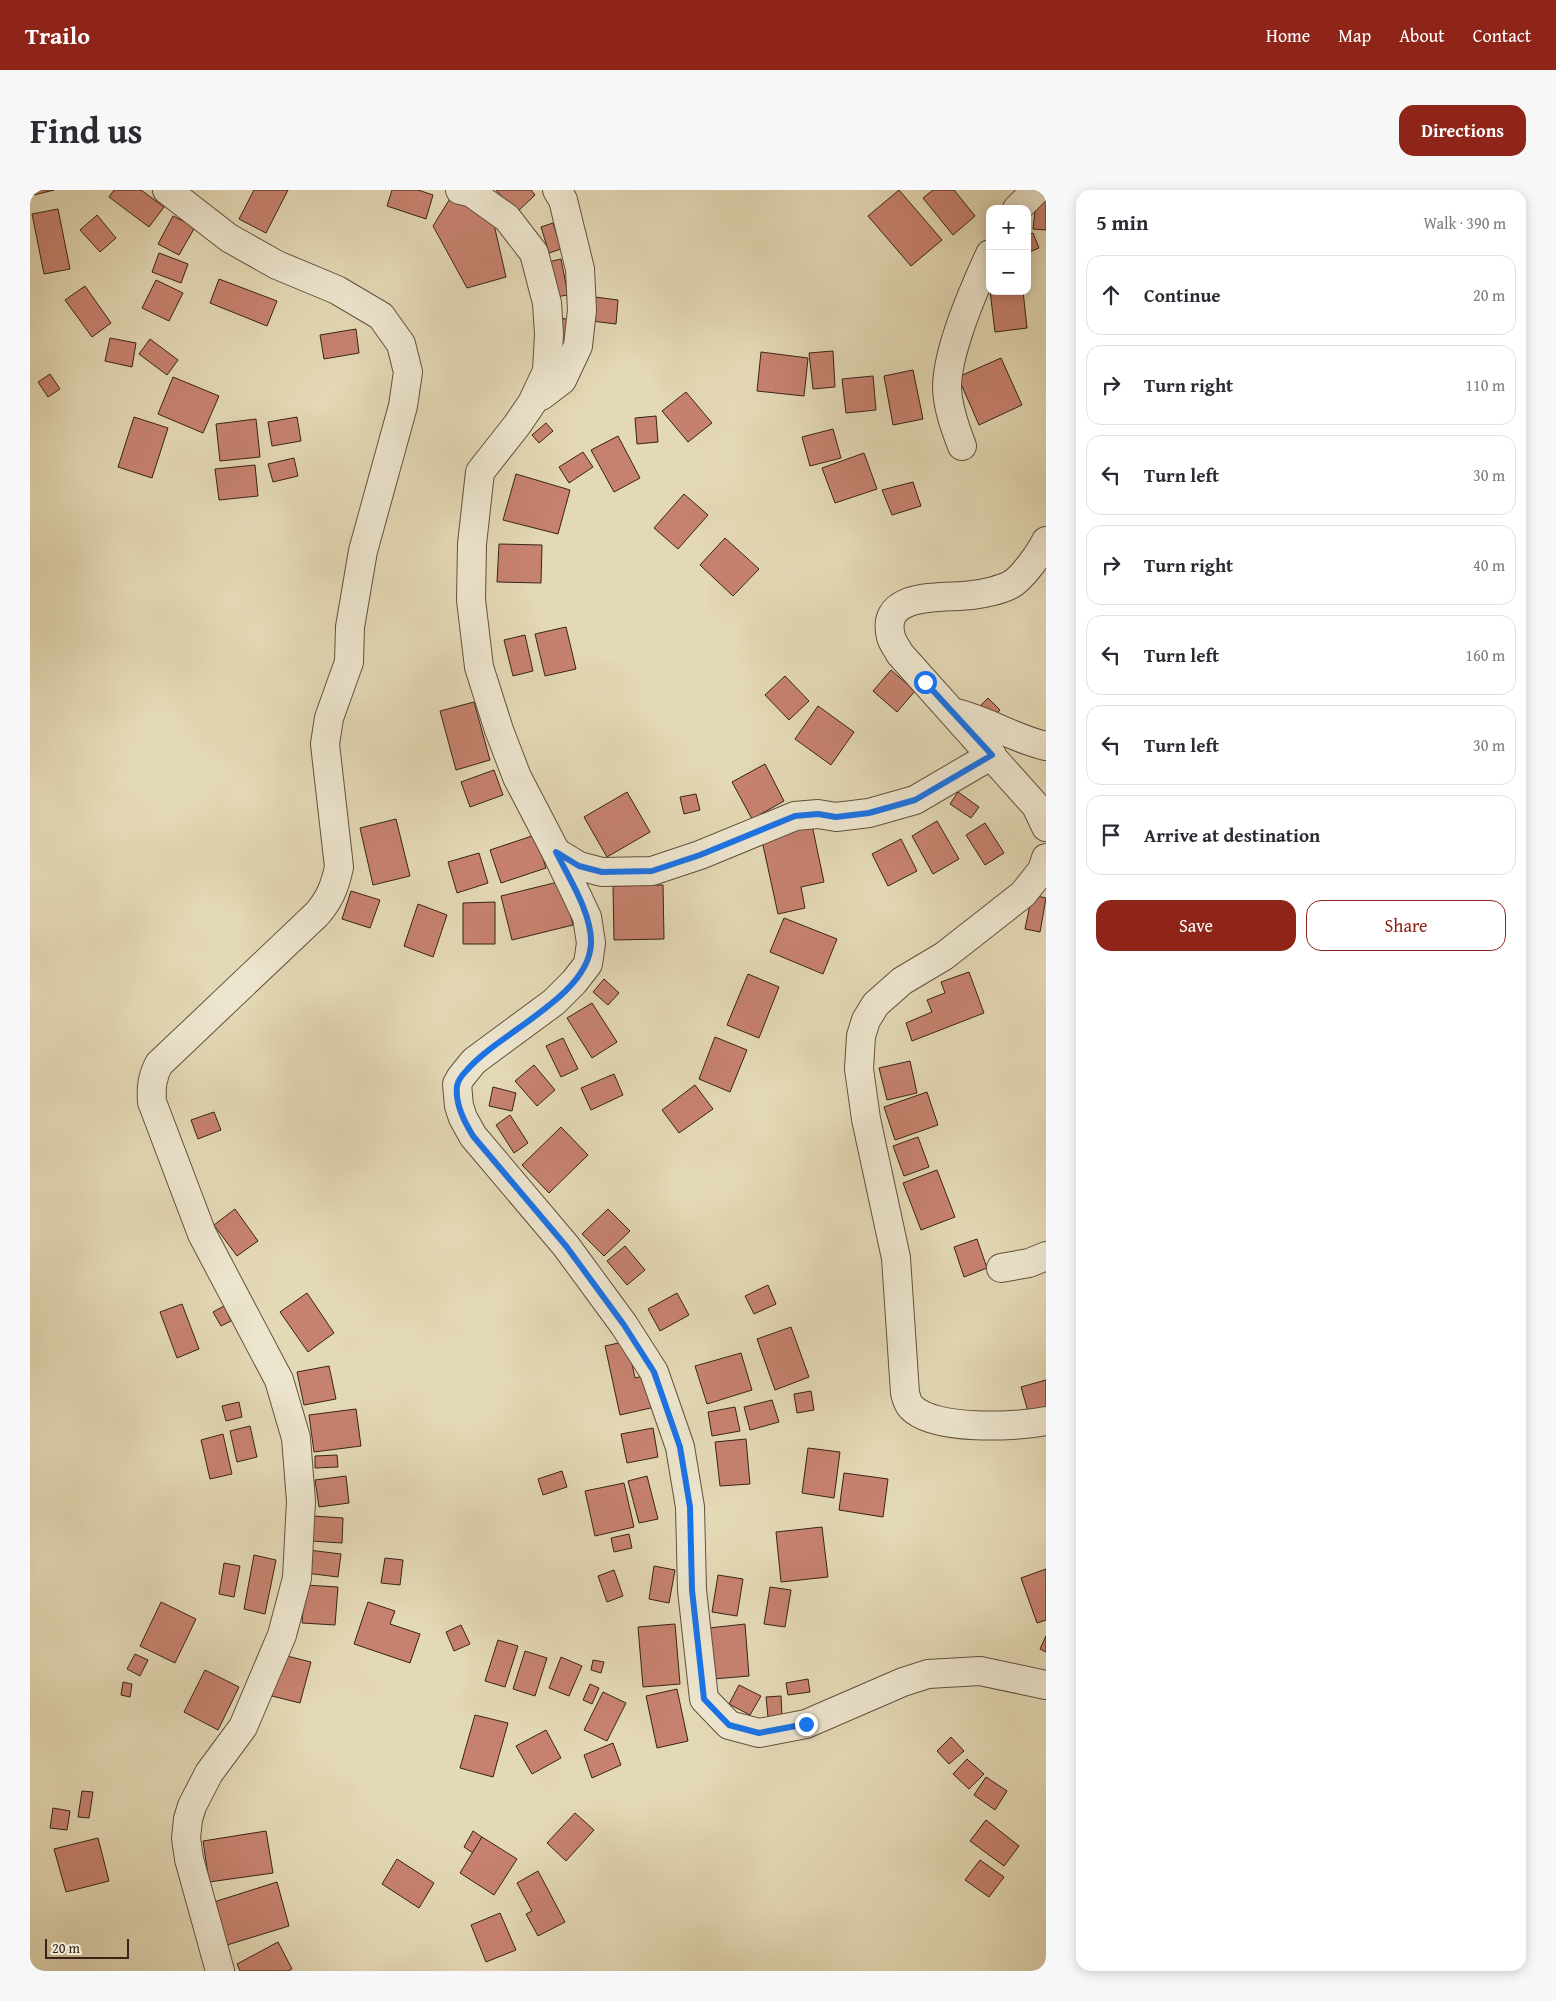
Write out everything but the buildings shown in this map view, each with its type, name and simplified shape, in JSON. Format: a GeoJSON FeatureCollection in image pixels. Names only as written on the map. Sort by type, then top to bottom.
{"type":"FeatureCollection","features":[{"type":"Feature","properties":{"kind":"street"},"geometry":{"type":"LineString","coordinates":[[168,190],[229,238],[276,266],[337,290],[381,316],[401,344],[408,372],[403,406],[363,551],[350,627],[349,662],[329,718],[325,744],[339,867],[336,885],[328,902],[317,914],[159,1064],[154,1073],[151,1086],[152,1102],[202,1234],[279,1380],[296,1438],[300,1483],[301,1501],[297,1578],[282,1635],[243,1727],[209,1773],[188,1818],[186,1838],[189,1859],[220,1971]]}},
{"type":"Feature","properties":{"kind":"street"},"geometry":{"type":"LineString","coordinates":[[460,190],[472,193],[507,218],[534,253],[547,303],[549,334],[547,371],[532,403],[480,472],[473,536],[471,600],[479,667],[499,730],[517,777],[587,917],[591,943],[588,964],[574,982],[554,1002],[474,1061],[461,1077],[457,1084],[459,1106],[463,1118],[473,1136],[566,1246],[624,1325],[654,1372],[680,1447],[690,1507],[692,1590],[704,1699],[729,1725],[759,1733],[806,1724],[903,1682],[928,1674],[980,1671],[1046,1685]]}},
{"type":"Feature","properties":{"kind":"street"},"geometry":{"type":"LineString","coordinates":[[532,403],[562,380],[578,346],[582,310],[580,269],[563,200],[558,190]]}},
{"type":"Feature","properties":{"kind":"street"},"geometry":{"type":"LineString","coordinates":[[1021,205],[1036,190]]}},
{"type":"Feature","properties":{"kind":"street"},"geometry":{"type":"LineString","coordinates":[[962,446],[953,422],[947,388],[948,378],[960,333],[975,288],[986,263]]}},
{"type":"Feature","properties":{"kind":"street"},"geometry":{"type":"LineString","coordinates":[[1046,541],[1038,556],[1010,585],[974,595],[909,601],[896,608],[890,620],[891,637],[900,654],[955,713],[1036,806],[1046,827]]}},
{"type":"Feature","properties":{"kind":"street"},"geometry":{"type":"LineString","coordinates":[[955,713],[975,717],[997,726],[1019,739],[1046,746]]}},
{"type":"Feature","properties":{"kind":"street"},"geometry":{"type":"LineString","coordinates":[[556,852],[579,866],[602,872],[652,871],[700,855],[795,816],[818,814],[836,817],[869,813],[915,800],[992,755]]}},
{"type":"Feature","properties":{"kind":"street"},"geometry":{"type":"LineString","coordinates":[[1046,858],[1042,870],[1023,894],[944,956],[902,981],[876,1004],[866,1020],[861,1036],[859,1069],[866,1119],[896,1258],[905,1393],[910,1406],[924,1416],[957,1424],[994,1427],[1046,1421]]}},
{"type":"Feature","properties":{"kind":"street"},"geometry":{"type":"LineString","coordinates":[[1000,1268],[1029,1263],[1046,1256]]}},
{"type":"Feature","properties":{"kind":"route"},"geometry":{"type":"LineString","coordinates":[[806,1724],[759,1733],[729,1725],[704,1699],[692,1590],[690,1507],[680,1447],[654,1372],[624,1325],[566,1246],[473,1136],[459,1106],[457,1084],[474,1061],[554,1002],[574,982],[588,964],[591,943],[587,917],[556,852],[579,866],[602,872],[652,871],[737,841],[795,816],[818,814],[836,817],[869,813],[915,800],[992,755],[925,682]]}}]}
